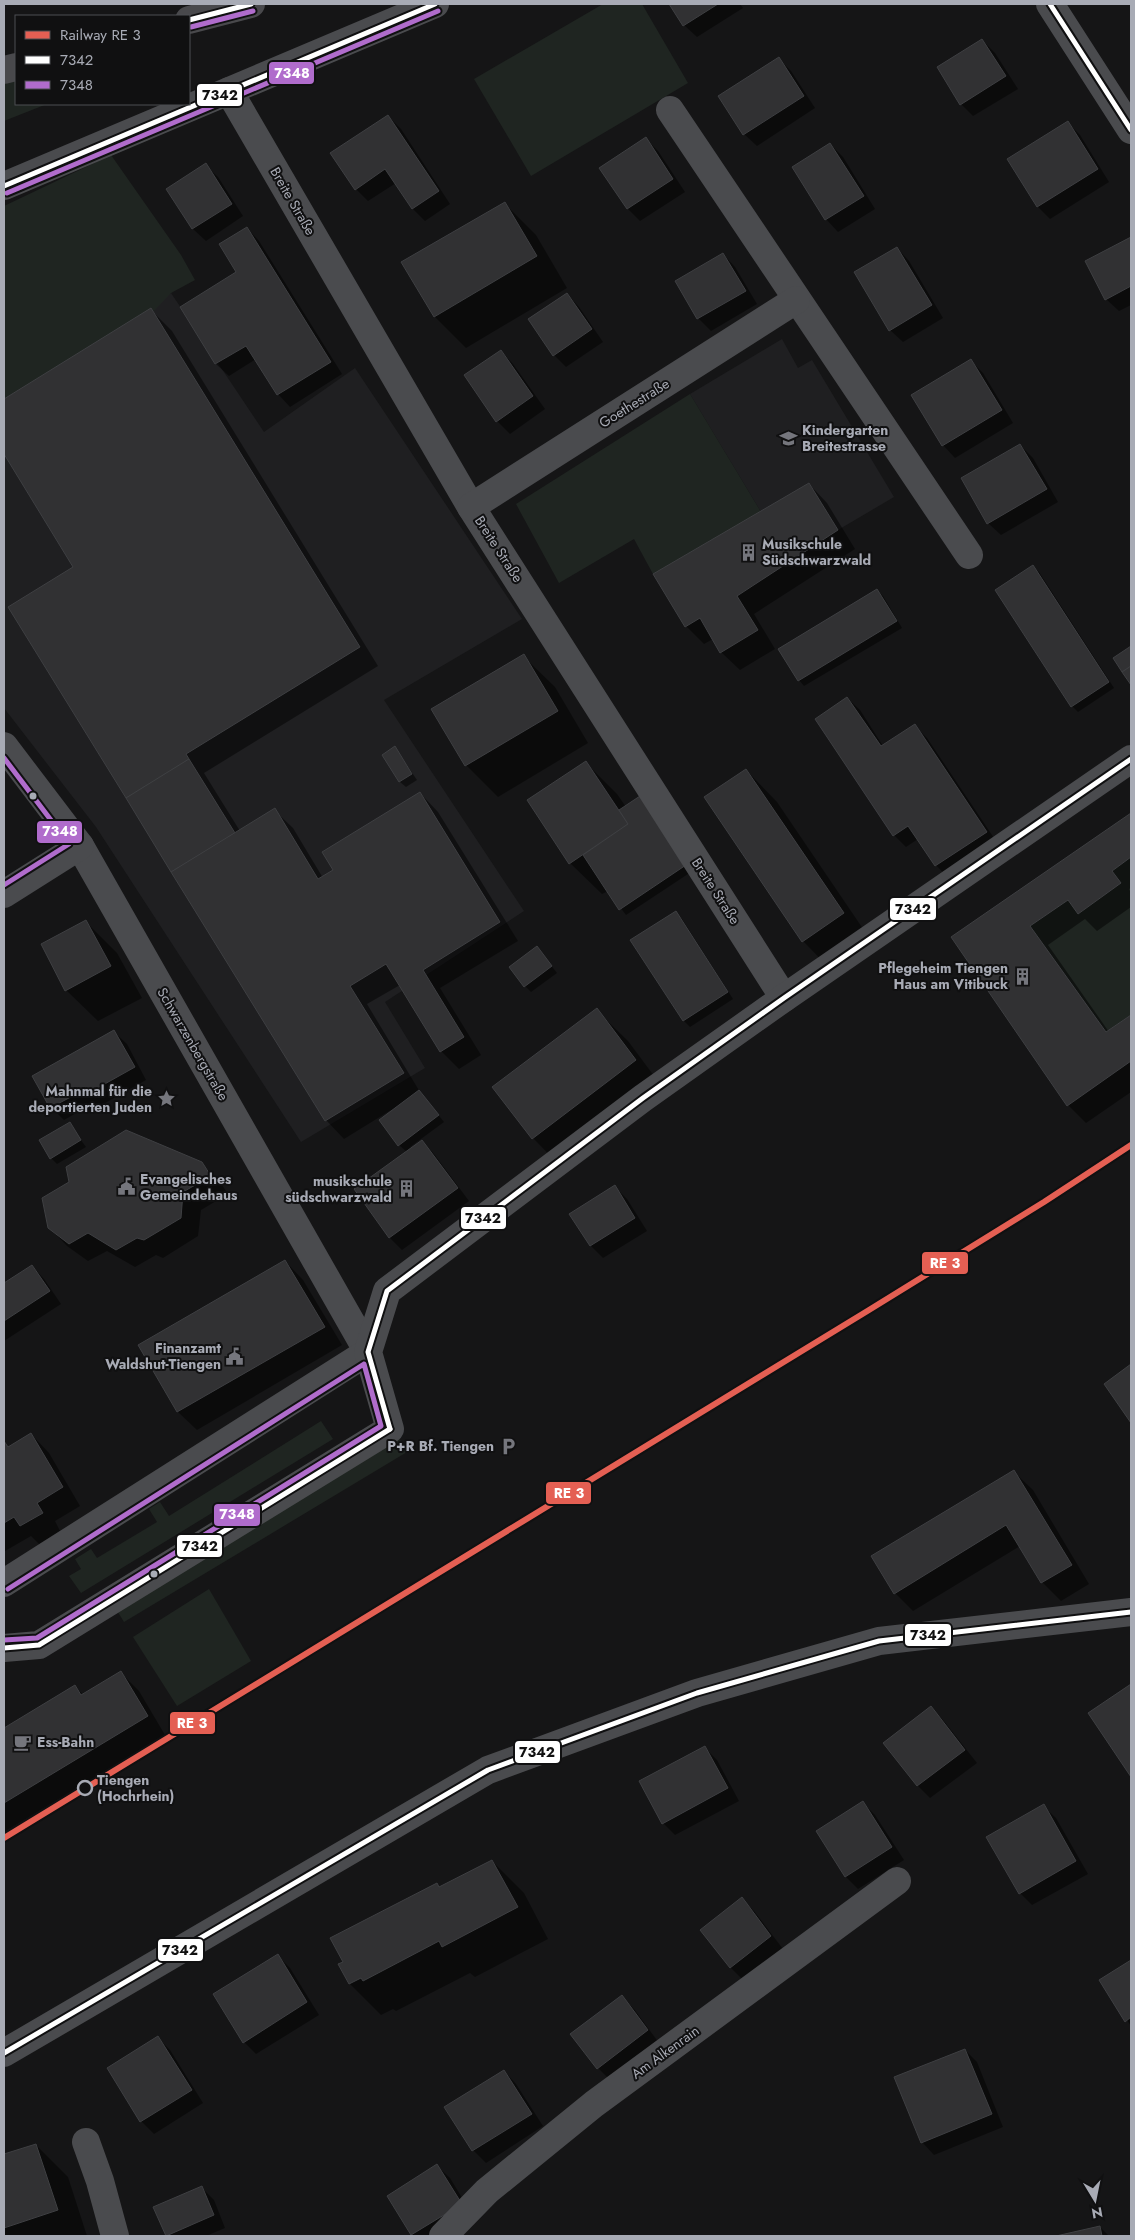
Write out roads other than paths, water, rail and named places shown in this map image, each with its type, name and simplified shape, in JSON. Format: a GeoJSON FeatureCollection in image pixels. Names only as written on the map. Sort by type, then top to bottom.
{"type":"FeatureCollection","features":[{"type":"Feature","properties":{"kind":"main road"},"geometry":{"type":"LineString","coordinates":[[190,20],[251,4]]}},
{"type":"Feature","properties":{"kind":"street"},"geometry":{"type":"LineString","coordinates":[[4,186],[435,4]]}},
{"type":"Feature","properties":{"kind":"street"},"geometry":{"type":"LineString","coordinates":[[1050,4],[1131,130]]}},
{"type":"Feature","properties":{"kind":"street","name":"Breite Straße"},"geometry":{"type":"LineString","coordinates":[[229,92],[472,507],[784,998]]}},
{"type":"Feature","properties":{"kind":"street"},"geometry":{"type":"LineString","coordinates":[[670,110],[969,555]]}},
{"type":"Feature","properties":{"kind":"street","name":"Goethestraße"},"geometry":{"type":"LineString","coordinates":[[472,507],[796,300]]}},
{"type":"Feature","properties":{"kind":"street","name":"Schwarzenbergstraße"},"geometry":{"type":"LineString","coordinates":[[4,746],[80,846],[368,1352],[390,1429],[39,1645],[4,1648]]}},
{"type":"Feature","properties":{"kind":"street"},"geometry":{"type":"LineString","coordinates":[[4,1583],[368,1352],[387,1291],[643,1098],[784,998],[1131,760]]}},
{"type":"Feature","properties":{"kind":"street"},"geometry":{"type":"LineString","coordinates":[[4,894],[80,846]]}},
{"type":"Feature","properties":{"kind":"street"},"geometry":{"type":"LineString","coordinates":[[4,2053],[488,1770],[697,1693],[879,1641],[1131,1612]]}},
{"type":"Feature","properties":{"kind":"street","name":"Am Alkenrain"},"geometry":{"type":"LineString","coordinates":[[443,2236],[487,2191],[594,2104],[897,1881]]}},
{"type":"Feature","properties":{"kind":"street"},"geometry":{"type":"LineString","coordinates":[[86,2142],[100,2181],[115,2236]]}},
{"type":"Feature","properties":{"kind":"place","name":"Kindergarten Breitestrasse"},"geometry":{"type":"Point","coordinates":[788,438]}},
{"type":"Feature","properties":{"kind":"place","name":"Musikschule Südschwarzwald"},"geometry":{"type":"Point","coordinates":[748,552]}},
{"type":"Feature","properties":{"kind":"place","name":"Pflegeheim Tiengen Haus am Vitibuck"},"geometry":{"type":"Point","coordinates":[1022,976]}},
{"type":"Feature","properties":{"kind":"place","name":"Mahnmal für die deportierten Juden"},"geometry":{"type":"Point","coordinates":[166,1099]}},
{"type":"Feature","properties":{"kind":"place","name":"Evangelisches Gemeindehaus"},"geometry":{"type":"Point","coordinates":[126,1187]}},
{"type":"Feature","properties":{"kind":"place","name":"musikschule südschwarzwald"},"geometry":{"type":"Point","coordinates":[406,1189]}},
{"type":"Feature","properties":{"kind":"place","name":"Finanzamt Waldshut-Tiengen"},"geometry":{"type":"Point","coordinates":[235,1356]}},
{"type":"Feature","properties":{"kind":"place","name":"P+R Bf. Tiengen"},"geometry":{"type":"Point","coordinates":[508,1446]}},
{"type":"Feature","properties":{"kind":"place","name":"Ess-Bahn"},"geometry":{"type":"Point","coordinates":[23,1742]}},
{"type":"Feature","properties":{"kind":"place","name":"Tiengen (Hochrhein)"},"geometry":{"type":"Point","coordinates":[85,1788]}}]}
